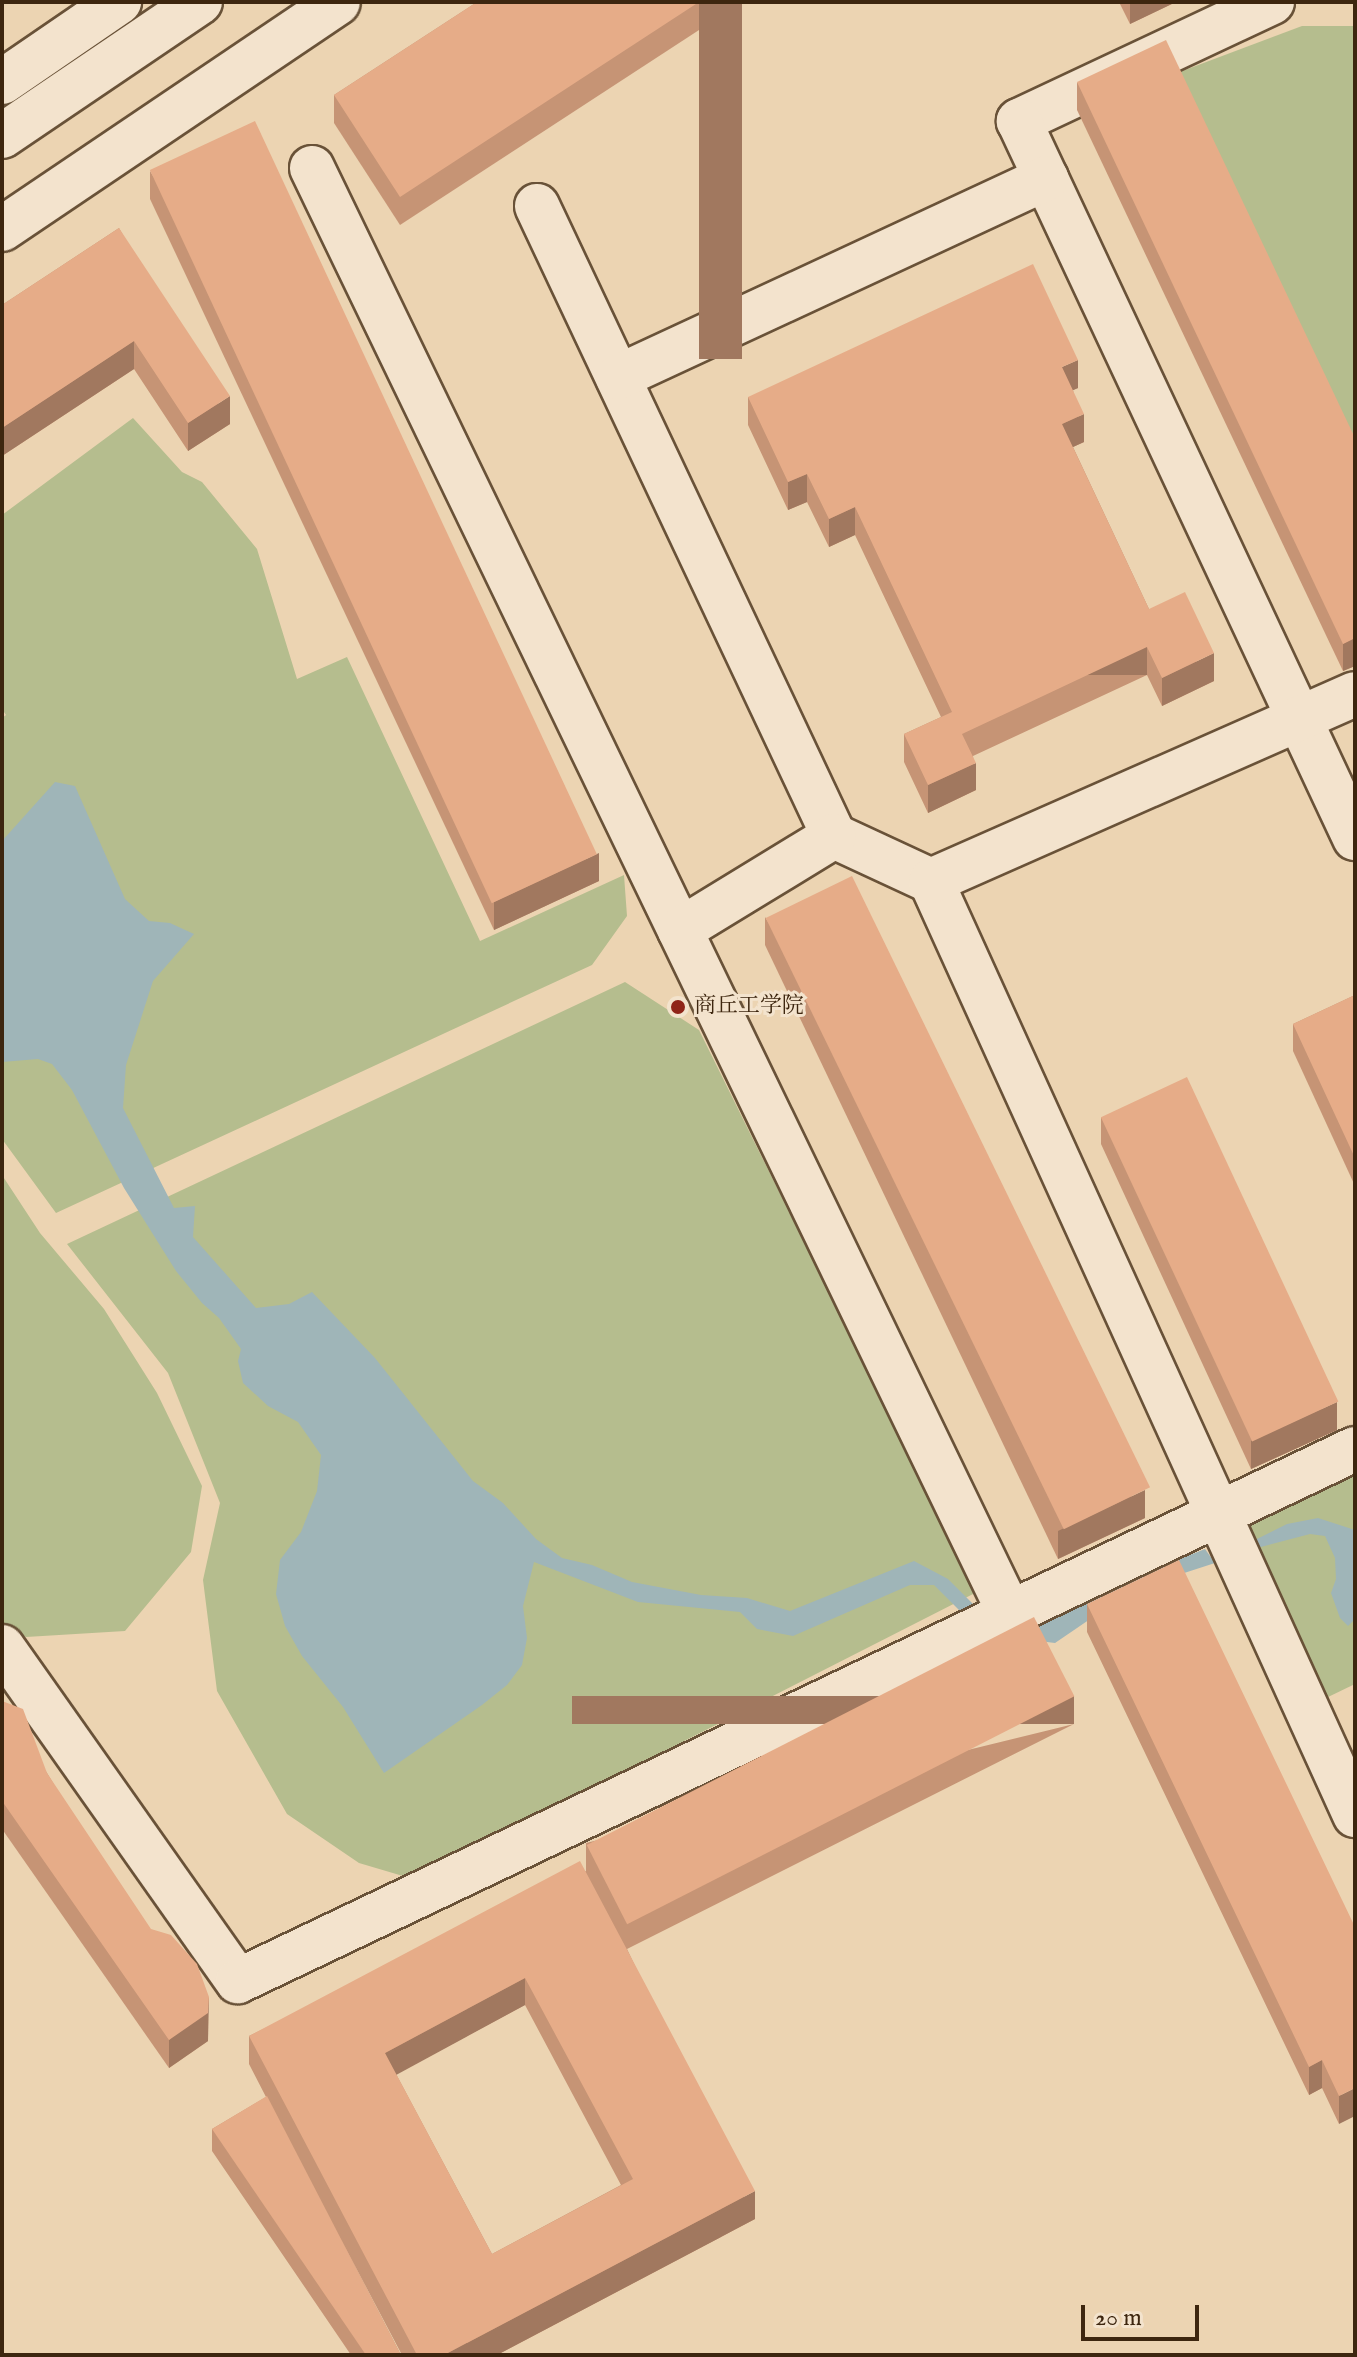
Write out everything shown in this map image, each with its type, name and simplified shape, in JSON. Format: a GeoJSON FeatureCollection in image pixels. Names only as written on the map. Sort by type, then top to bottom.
{"type":"FeatureCollection","features":[{"type":"Feature","properties":{"kind":"street"},"geometry":{"type":"LineString","coordinates":[[2,82],[119,2]]}},
{"type":"Feature","properties":{"kind":"street"},"geometry":{"type":"LineString","coordinates":[[2,136],[200,2]]}},
{"type":"Feature","properties":{"kind":"street"},"geometry":{"type":"LineString","coordinates":[[2,229],[338,2]]}},
{"type":"Feature","properties":{"kind":"street"},"geometry":{"type":"LineString","coordinates":[[1272,2],[1019,121],[1355,838]]}},
{"type":"Feature","properties":{"kind":"street"},"geometry":{"type":"LineString","coordinates":[[312,168],[1010,1614]]}},
{"type":"Feature","properties":{"kind":"street"},"geometry":{"type":"LineString","coordinates":[[618,377],[1046,178]]}},
{"type":"Feature","properties":{"kind":"street"},"geometry":{"type":"LineString","coordinates":[[537,206],[834,836],[931,881],[1355,1815]]}},
{"type":"Feature","properties":{"kind":"street"},"geometry":{"type":"LineString","coordinates":[[931,881],[1355,694]]}},
{"type":"Feature","properties":{"kind":"street"},"geometry":{"type":"LineString","coordinates":[[680,930],[834,836]]}},
{"type":"Feature","properties":{"kind":"street"},"geometry":{"type":"LineString","coordinates":[[2,1647],[238,1981],[1355,1449]]}},
{"type":"Feature","properties":{"kind":"green space"},"geometry":{"type":"Polygon","coordinates":[[[1302,26],[1355,26],[1355,448],[1177,73],[1302,26]]]}},
{"type":"Feature","properties":{"kind":"green space"},"geometry":{"type":"Polygon","coordinates":[[[133,418],[182,472],[202,482],[257,549],[297,679],[347,657],[480,941],[624,875],[627,916],[592,965],[56,1213],[2,1139],[2,718],[6,715],[2,709],[2,515],[133,418]]]}},
{"type":"Feature","properties":{"kind":"green space"},"geometry":{"type":"Polygon","coordinates":[[[625,982],[699,1030],[977,1592],[413,1879],[359,1863],[287,1814],[217,1691],[203,1580],[220,1503],[168,1373],[67,1244],[625,982]]]}},
{"type":"Feature","properties":{"kind":"green space"},"geometry":{"type":"Polygon","coordinates":[[[2,1175],[40,1233],[104,1309],[157,1393],[202,1486],[191,1552],[125,1631],[26,1637],[2,1622],[2,1175]]]}},
{"type":"Feature","properties":{"kind":"green space"},"geometry":{"type":"Polygon","coordinates":[[[1355,1460],[1355,1684],[1326,1698],[1238,1518],[1355,1460]]]}},
{"type":"Feature","properties":{"kind":"water"},"geometry":{"type":"Polygon","coordinates":[[[55,782],[75,786],[125,899],[149,921],[170,923],[194,934],[153,981],[126,1065],[123,1108],[174,1208],[195,1206],[193,1237],[256,1308],[289,1304],[312,1292],[375,1358],[473,1481],[503,1503],[536,1539],[562,1558],[592,1565],[632,1582],[701,1595],[747,1598],[790,1611],[914,1561],[948,1579],[981,1612],[1015,1628],[1040,1625],[1142,1574],[1205,1549],[1215,1563],[1178,1575],[1099,1613],[1055,1643],[1031,1640],[962,1613],[934,1585],[910,1585],[793,1636],[757,1629],[740,1612],[638,1602],[534,1562],[523,1606],[527,1638],[522,1665],[507,1685],[482,1705],[384,1773],[343,1707],[302,1656],[285,1626],[276,1594],[280,1560],[301,1532],[317,1491],[321,1455],[298,1422],[268,1406],[243,1383],[238,1361],[241,1349],[219,1318],[202,1303],[176,1271],[124,1188],[72,1090],[52,1064],[38,1059],[2,1062],[2,841],[55,782]]]}},
{"type":"Feature","properties":{"kind":"water"},"geometry":{"type":"Polygon","coordinates":[[[1318,1518],[1355,1530],[1355,1619],[1348,1626],[1340,1618],[1331,1593],[1336,1579],[1335,1558],[1325,1536],[1310,1534],[1261,1547],[1253,1541],[1287,1524],[1318,1518]]]}},
{"type":"Feature","properties":{"kind":"building"},"geometry":{"type":"Polygon","coordinates":[[[477,2],[699,2],[400,197],[334,95],[477,2]]]}},
{"type":"Feature","properties":{"kind":"building"},"geometry":{"type":"Polygon","coordinates":[[[1166,40],[1355,438],[1355,638],[1343,644],[1077,82],[1166,40]]]}},
{"type":"Feature","properties":{"kind":"building"},"geometry":{"type":"Polygon","coordinates":[[[255,121],[597,854],[492,903],[150,170],[255,121]]]}},
{"type":"Feature","properties":{"kind":"building"},"geometry":{"type":"Polygon","coordinates":[[[119,228],[230,396],[188,423],[134,341],[2,428],[2,305],[119,228]]]}},
{"type":"Feature","properties":{"kind":"building"},"geometry":{"type":"Polygon","coordinates":[[[1033,264],[1078,360],[1062,367],[1084,414],[1062,424],[1149,609],[1185,592],[1214,653],[1162,678],[1147,647],[962,734],[976,763],[928,785],[904,734],[952,712],[855,507],[829,519],[807,474],[788,482],[748,397],[1033,264]]]}},
{"type":"Feature","properties":{"kind":"building"},"geometry":{"type":"Polygon","coordinates":[[[852,876],[1150,1487],[1064,1529],[766,918],[852,876]]]}},
{"type":"Feature","properties":{"kind":"building"},"geometry":{"type":"Polygon","coordinates":[[[1355,995],[1355,1158],[1293,1024],[1355,995]]]}},
{"type":"Feature","properties":{"kind":"building"},"geometry":{"type":"Polygon","coordinates":[[[1187,1077],[1338,1401],[1252,1442],[1101,1117],[1187,1077]]]}},
{"type":"Feature","properties":{"kind":"building"},"geometry":{"type":"Polygon","coordinates":[[[1179,1560],[1355,1927],[1355,2088],[1339,2096],[1322,2060],[1309,2067],[1087,1604],[1179,1560]]]}},
{"type":"Feature","properties":{"kind":"building"},"geometry":{"type":"Polygon","coordinates":[[[1034,1617],[1074,1696],[627,1924],[587,1845],[1034,1617]]]}},
{"type":"Feature","properties":{"kind":"building"},"geometry":{"type":"Polygon","coordinates":[[[2,1701],[23,1709],[47,1773],[151,1929],[171,1935],[197,1964],[209,1997],[208,2013],[169,2040],[2,1801],[2,1701]]]}},
{"type":"Feature","properties":{"kind":"building"},"geometry":{"type":"Polygon","coordinates":[[[580,1861],[755,2191],[444,2355],[417,2355],[249,2036],[580,1861]],[[525,1978],[385,2053],[492,2254],[633,2179],[525,1978]]]}},
{"type":"Feature","properties":{"kind":"building"},"geometry":{"type":"Polygon","coordinates":[[[267,2096],[401,2355],[366,2355],[212,2129],[267,2096]]]}},
{"type":"Feature","properties":{"kind":"place","name":"商丘工学院"},"geometry":{"type":"Point","coordinates":[678,1007]}}]}
